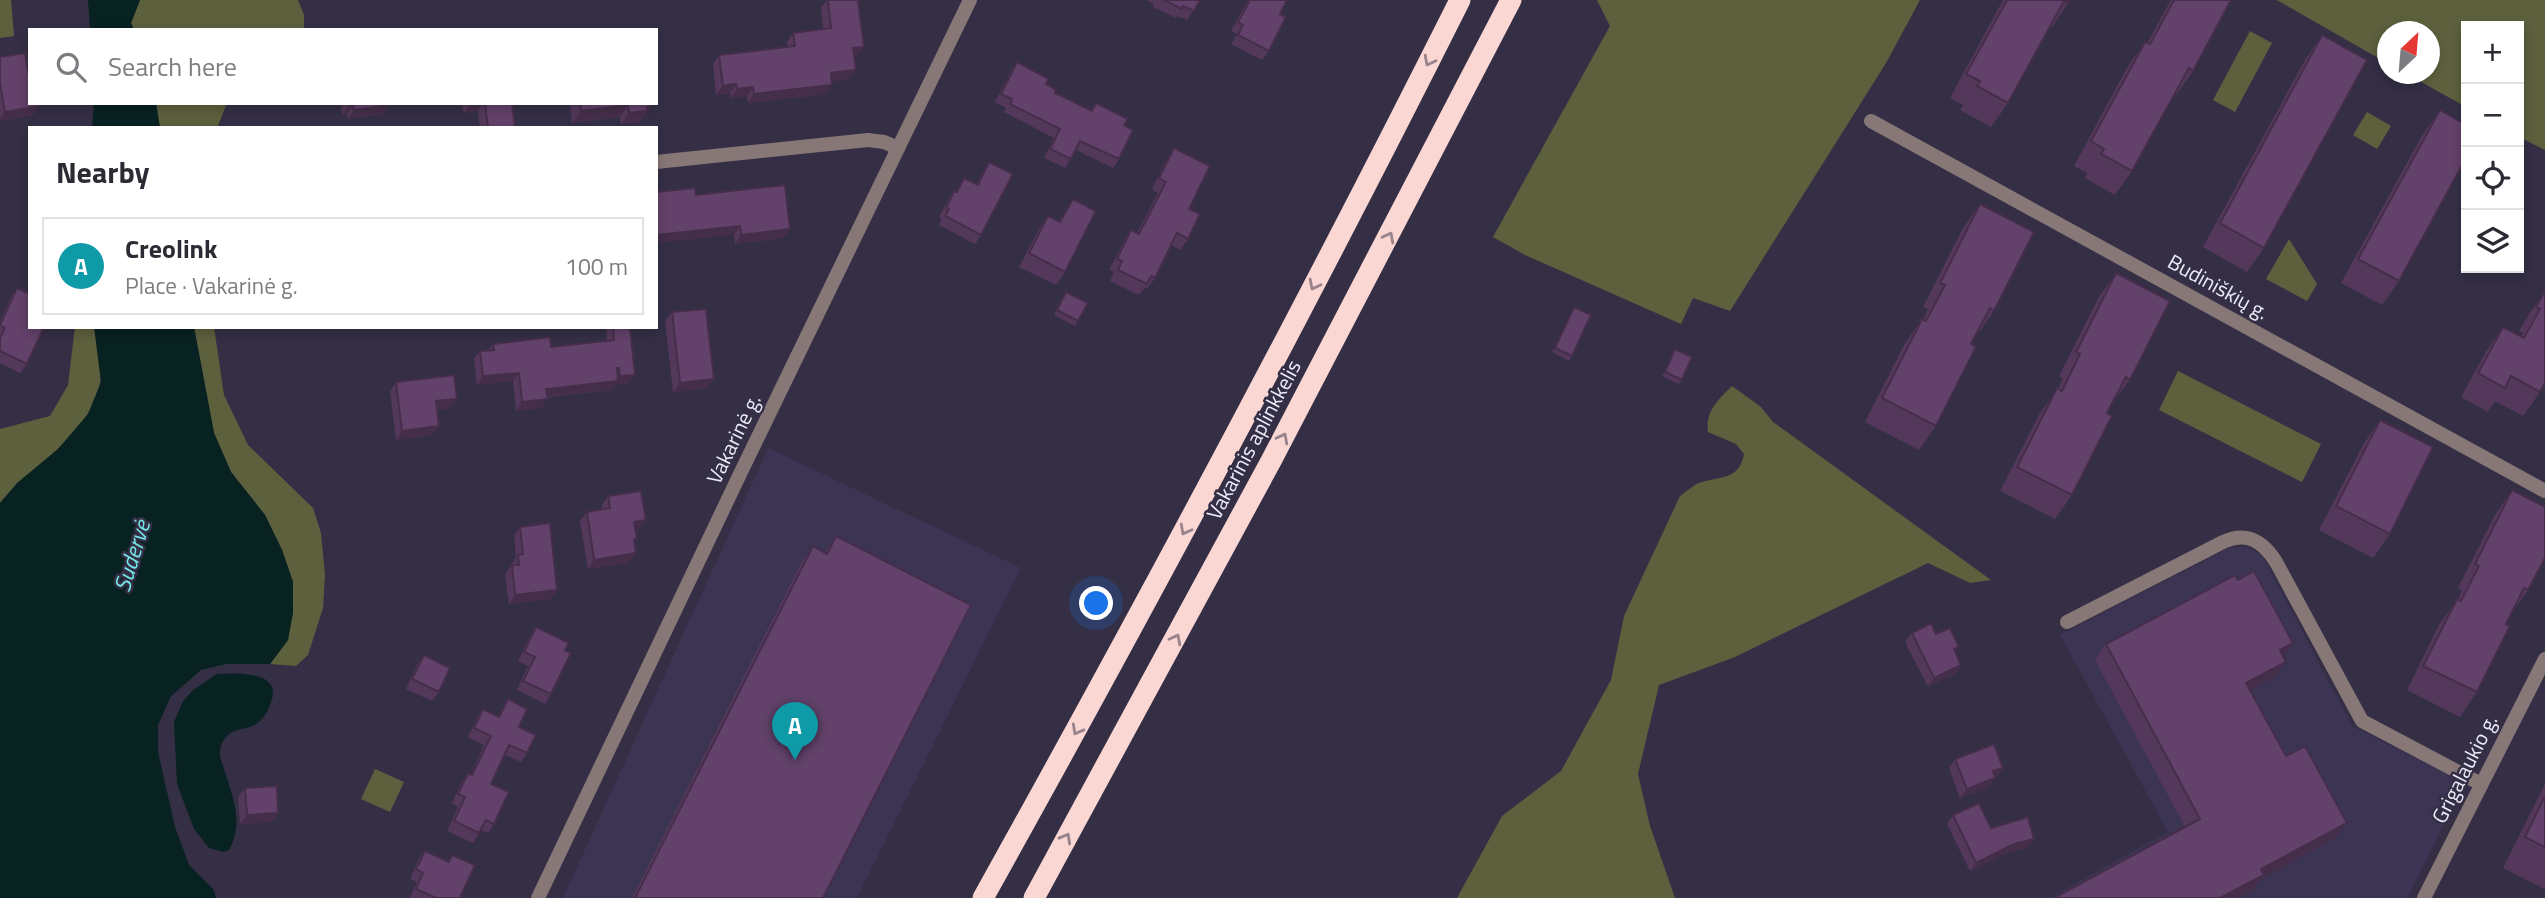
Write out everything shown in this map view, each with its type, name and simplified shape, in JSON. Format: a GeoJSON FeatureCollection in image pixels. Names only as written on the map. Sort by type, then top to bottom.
{"type":"FeatureCollection","features":[{"type":"Feature","properties":{"kind":"highway","name":"Vakarinis aplinkkelis"},"geometry":{"type":"LineString","coordinates":[[983,898],[1245,419],[1460,0]]}},
{"type":"Feature","properties":{"kind":"highway","name":"Vakarinis aplinkkelis"},"geometry":{"type":"LineString","coordinates":[[1034,898],[1265,474],[1511,0]]}},
{"type":"Feature","properties":{"kind":"street","name":"Vakarinė g."},"geometry":{"type":"LineString","coordinates":[[538,898],[970,0]]}},
{"type":"Feature","properties":{"kind":"street","name":"Budiniškių g."},"geometry":{"type":"LineString","coordinates":[[1871,121],[2545,491]]}},
{"type":"Feature","properties":{"kind":"street"},"geometry":{"type":"LineString","coordinates":[[658,162],[868,139],[898,148]]}},
{"type":"Feature","properties":{"kind":"street"},"geometry":{"type":"LineString","coordinates":[[2067,622],[2223,541],[2232,538],[2256,540],[2267,547],[2276,562],[2362,720],[2481,784]]}},
{"type":"Feature","properties":{"kind":"street","name":"Grigalaukio g."},"geometry":{"type":"LineString","coordinates":[[2424,898],[2545,659]]}},
{"type":"Feature","properties":{"kind":"shaded area"},"geometry":{"type":"Polygon","coordinates":[[[768,448],[1021,568],[857,898],[563,898],[768,448]]]}},
{"type":"Feature","properties":{"kind":"shaded area"},"geometry":{"type":"Polygon","coordinates":[[[2246,547],[2262,555],[2352,726],[2444,772],[2456,785],[2455,802],[2407,898],[2049,898],[2168,832],[2060,635],[2229,548],[2246,547]]]}},
{"type":"Feature","properties":{"kind":"green space"},"geometry":{"type":"Polygon","coordinates":[[[0,0],[11,0],[14,36],[0,38],[0,0]]]}},
{"type":"Feature","properties":{"kind":"green space"},"geometry":{"type":"Polygon","coordinates":[[[140,0],[298,0],[304,15],[304,28],[133,28],[131,23],[140,0]]]}},
{"type":"Feature","properties":{"kind":"green space"},"geometry":{"type":"Polygon","coordinates":[[[1597,0],[1920,0],[1886,63],[1730,311],[1693,298],[1681,324],[1525,255],[1493,237],[1610,26],[1597,0]]]}},
{"type":"Feature","properties":{"kind":"green space"},"geometry":{"type":"Polygon","coordinates":[[[2277,0],[2545,0],[2545,150],[2524,140],[2524,21],[2461,21],[2461,104],[2425,84],[2440,84],[2440,21],[2377,21],[2377,57],[2277,0]]]}},
{"type":"Feature","properties":{"kind":"green space"},"geometry":{"type":"Polygon","coordinates":[[[2250,31],[2272,43],[2235,112],[2213,100],[2250,31]]]}},
{"type":"Feature","properties":{"kind":"green space"},"geometry":{"type":"Polygon","coordinates":[[[156,105],[226,105],[218,126],[160,126],[156,105]]]}},
{"type":"Feature","properties":{"kind":"green space"},"geometry":{"type":"Polygon","coordinates":[[[2367,112],[2391,126],[2377,149],[2353,135],[2367,112]]]}},
{"type":"Feature","properties":{"kind":"green space"},"geometry":{"type":"Polygon","coordinates":[[[2289,239],[2317,284],[2307,301],[2266,279],[2289,239]]]}},
{"type":"Feature","properties":{"kind":"green space"},"geometry":{"type":"Polygon","coordinates":[[[75,329],[95,329],[100,359],[100,383],[85,418],[59,448],[0,503],[0,429],[50,416],[68,385],[75,329]]]}},
{"type":"Feature","properties":{"kind":"green space"},"geometry":{"type":"Polygon","coordinates":[[[194,329],[214,329],[224,395],[248,445],[313,508],[321,533],[325,575],[323,608],[308,655],[296,666],[270,664],[288,640],[293,582],[282,550],[265,515],[231,472],[214,433],[194,329]]]}},
{"type":"Feature","properties":{"kind":"green space"},"geometry":{"type":"Polygon","coordinates":[[[2178,371],[2321,444],[2302,482],[2159,410],[2178,371]]]}},
{"type":"Feature","properties":{"kind":"green space"},"geometry":{"type":"Polygon","coordinates":[[[1732,386],[1761,407],[1773,422],[1991,580],[1970,583],[1928,563],[1735,657],[1659,685],[1638,774],[1650,826],[1675,898],[1457,898],[1502,816],[1561,771],[1611,680],[1624,616],[1680,496],[1699,483],[1728,476],[1738,469],[1744,454],[1736,444],[1708,432],[1711,412],[1732,386]]]}},
{"type":"Feature","properties":{"kind":"green space"},"geometry":{"type":"Polygon","coordinates":[[[375,769],[404,782],[390,812],[361,799],[375,769]]]}},
{"type":"Feature","properties":{"kind":"water"},"geometry":{"type":"Polygon","coordinates":[[[88,0],[140,0],[131,23],[133,28],[90,28],[88,0]]]}},
{"type":"Feature","properties":{"kind":"water"},"geometry":{"type":"Polygon","coordinates":[[[94,105],[156,105],[160,126],[92,126],[94,105]]]}},
{"type":"Feature","properties":{"kind":"water","name":"Sudervė"},"geometry":{"type":"Polygon","coordinates":[[[94,329],[194,329],[214,433],[231,472],[265,515],[282,550],[293,582],[293,613],[288,640],[270,664],[226,664],[201,670],[171,696],[158,725],[158,752],[175,827],[189,865],[214,890],[216,898],[0,898],[0,503],[17,483],[58,449],[88,414],[101,382],[94,329]]]}},
{"type":"Feature","properties":{"kind":"water"},"geometry":{"type":"Polygon","coordinates":[[[217,674],[256,676],[270,684],[273,692],[269,709],[261,720],[230,733],[221,747],[221,758],[236,811],[236,830],[229,850],[224,852],[209,848],[194,829],[177,784],[174,722],[183,701],[193,690],[217,674]]]}},
{"type":"Feature","properties":{"kind":"building"},"geometry":{"type":"Polygon","coordinates":[[[828,0],[858,0],[864,47],[853,48],[856,70],[831,73],[832,85],[754,94],[753,87],[737,89],[736,84],[723,86],[719,55],[795,46],[793,33],[831,28],[828,0]]]}},
{"type":"Feature","properties":{"kind":"building"},"geometry":{"type":"Polygon","coordinates":[[[1164,0],[1200,0],[1194,11],[1183,6],[1182,9],[1164,0]]]}},
{"type":"Feature","properties":{"kind":"building"},"geometry":{"type":"Polygon","coordinates":[[[1250,0],[1287,0],[1280,14],[1286,17],[1269,51],[1238,35],[1243,25],[1238,22],[1250,0]]]}},
{"type":"Feature","properties":{"kind":"building"},"geometry":{"type":"Polygon","coordinates":[[[2007,0],[2070,0],[2068,3],[2064,1],[2008,103],[1977,86],[1980,81],[1966,74],[2007,0]]]}},
{"type":"Feature","properties":{"kind":"building"},"geometry":{"type":"Polygon","coordinates":[[[2174,0],[2231,0],[2193,71],[2189,68],[2132,171],[2101,154],[2104,149],[2091,141],[2145,42],[2150,44],[2174,0]]]}},
{"type":"Feature","properties":{"kind":"building"},"geometry":{"type":"Polygon","coordinates":[[[2322,35],[2367,60],[2264,248],[2220,223],[2322,35]]]}},
{"type":"Feature","properties":{"kind":"building"},"geometry":{"type":"Polygon","coordinates":[[[25,53],[28,105],[39,106],[5,112],[0,84],[0,57],[25,53]]]}},
{"type":"Feature","properties":{"kind":"building"},"geometry":{"type":"Polygon","coordinates":[[[1017,62],[1049,79],[1046,84],[1056,90],[1055,93],[1092,111],[1096,103],[1128,119],[1124,125],[1133,130],[1119,159],[1080,141],[1071,159],[1050,149],[1060,129],[1010,104],[1012,99],[1001,94],[1017,62]]]}},
{"type":"Feature","properties":{"kind":"building"},"geometry":{"type":"Polygon","coordinates":[[[353,105],[389,105],[354,110],[353,105]]]}},
{"type":"Feature","properties":{"kind":"building"},"geometry":{"type":"Polygon","coordinates":[[[485,105],[512,105],[515,126],[488,126],[485,105]]]}},
{"type":"Feature","properties":{"kind":"building"},"geometry":{"type":"Polygon","coordinates":[[[580,105],[628,105],[581,111],[580,105]]]}},
{"type":"Feature","properties":{"kind":"building"},"geometry":{"type":"Polygon","coordinates":[[[628,105],[652,105],[647,107],[647,111],[629,113],[628,105]]]}},
{"type":"Feature","properties":{"kind":"building"},"geometry":{"type":"Polygon","coordinates":[[[2440,110],[2461,122],[2461,167],[2399,281],[2358,259],[2440,110]]]}},
{"type":"Feature","properties":{"kind":"building"},"geometry":{"type":"Polygon","coordinates":[[[1174,148],[1210,166],[1189,209],[1200,214],[1188,239],[1177,233],[1155,278],[1151,276],[1147,284],[1118,270],[1122,261],[1117,259],[1131,230],[1139,234],[1166,182],[1159,178],[1174,148]]]}},
{"type":"Feature","properties":{"kind":"building"},"geometry":{"type":"Polygon","coordinates":[[[989,162],[1013,174],[981,235],[945,216],[954,191],[957,192],[964,178],[978,185],[989,162]]]}},
{"type":"Feature","properties":{"kind":"building"},"geometry":{"type":"Polygon","coordinates":[[[785,185],[790,229],[741,235],[740,226],[658,235],[658,192],[695,188],[696,195],[785,185]]]}},
{"type":"Feature","properties":{"kind":"building"},"geometry":{"type":"Polygon","coordinates":[[[1073,199],[1096,211],[1065,272],[1029,253],[1048,216],[1060,222],[1073,199]]]}},
{"type":"Feature","properties":{"kind":"building"},"geometry":{"type":"Polygon","coordinates":[[[1980,204],[2034,232],[1994,311],[1990,308],[1971,344],[1976,347],[1936,426],[1882,398],[1922,319],[1926,321],[1945,285],[1940,283],[1980,204]]]}},
{"type":"Feature","properties":{"kind":"building"},"geometry":{"type":"Polygon","coordinates":[[[2116,273],[2170,301],[2130,380],[2126,377],[2107,413],[2112,416],[2072,495],[2017,467],[2057,388],[2062,391],[2080,354],[2076,352],[2116,273]]]}},
{"type":"Feature","properties":{"kind":"building"},"geometry":{"type":"Polygon","coordinates":[[[17,288],[28,293],[28,329],[43,329],[27,364],[0,351],[0,338],[5,328],[0,325],[17,288]]]}},
{"type":"Feature","properties":{"kind":"building"},"geometry":{"type":"Polygon","coordinates":[[[2545,291],[2545,383],[2540,392],[2511,376],[2505,388],[2478,373],[2503,327],[2524,338],[2540,309],[2536,307],[2545,291]]]}},
{"type":"Feature","properties":{"kind":"building"},"geometry":{"type":"Polygon","coordinates":[[[1066,292],[1088,303],[1078,321],[1057,310],[1066,292]]]}},
{"type":"Feature","properties":{"kind":"building"},"geometry":{"type":"Polygon","coordinates":[[[1574,307],[1591,315],[1572,356],[1555,348],[1574,307]]]}},
{"type":"Feature","properties":{"kind":"building"},"geometry":{"type":"Polygon","coordinates":[[[706,309],[714,379],[680,383],[672,312],[706,309]]]}},
{"type":"Feature","properties":{"kind":"building"},"geometry":{"type":"Polygon","coordinates":[[[613,329],[630,329],[635,375],[620,376],[617,368],[618,381],[546,389],[548,399],[522,402],[519,373],[483,376],[480,351],[494,350],[493,344],[550,337],[551,347],[614,340],[613,329]]]}},
{"type":"Feature","properties":{"kind":"building"},"geometry":{"type":"Polygon","coordinates":[[[1675,349],[1692,357],[1682,380],[1665,372],[1675,349]]]}},
{"type":"Feature","properties":{"kind":"building"},"geometry":{"type":"Polygon","coordinates":[[[454,375],[457,399],[436,401],[439,426],[402,431],[396,382],[454,375]]]}},
{"type":"Feature","properties":{"kind":"building"},"geometry":{"type":"Polygon","coordinates":[[[2380,420],[2433,447],[2390,534],[2336,506],[2380,420]]]}},
{"type":"Feature","properties":{"kind":"building"},"geometry":{"type":"Polygon","coordinates":[[[2512,490],[2545,507],[2545,558],[2528,590],[2524,588],[2506,624],[2510,626],[2477,692],[2423,666],[2457,599],[2461,601],[2479,566],[2475,564],[2512,490]]]}},
{"type":"Feature","properties":{"kind":"building"},"geometry":{"type":"Polygon","coordinates":[[[641,491],[646,520],[634,522],[636,553],[594,560],[587,512],[610,508],[608,496],[641,491]]]}},
{"type":"Feature","properties":{"kind":"building"},"geometry":{"type":"Polygon","coordinates":[[[550,523],[557,590],[515,595],[512,565],[519,565],[518,555],[523,554],[520,527],[550,523]]]}},
{"type":"Feature","properties":{"kind":"building"},"geometry":{"type":"Polygon","coordinates":[[[836,536],[971,605],[823,898],[635,898],[813,546],[827,554],[836,536]]]}},
{"type":"Feature","properties":{"kind":"building"},"geometry":{"type":"Polygon","coordinates":[[[2254,571],[2293,643],[2280,650],[2286,662],[2246,683],[2286,756],[2305,746],[2347,823],[2261,869],[2264,875],[2220,898],[2054,898],[2200,819],[2106,644],[2235,575],[2238,580],[2254,571]]]}},
{"type":"Feature","properties":{"kind":"building"},"geometry":{"type":"Polygon","coordinates":[[[1931,623],[1936,634],[1950,628],[1959,647],[1954,649],[1961,665],[1934,678],[1912,633],[1931,623]]]}},
{"type":"Feature","properties":{"kind":"building"},"geometry":{"type":"Polygon","coordinates":[[[536,627],[569,643],[565,650],[571,653],[551,694],[523,681],[535,657],[524,652],[536,627]]]}},
{"type":"Feature","properties":{"kind":"building"},"geometry":{"type":"Polygon","coordinates":[[[424,655],[450,668],[439,692],[412,679],[424,655]]]}},
{"type":"Feature","properties":{"kind":"building"},"geometry":{"type":"Polygon","coordinates":[[[508,699],[527,709],[519,727],[536,735],[527,753],[509,745],[491,784],[509,792],[494,824],[486,820],[479,833],[454,821],[465,797],[458,794],[468,773],[472,775],[491,736],[474,728],[483,709],[499,717],[508,699]]]}},
{"type":"Feature","properties":{"kind":"building"},"geometry":{"type":"Polygon","coordinates":[[[1994,744],[2003,768],[1993,771],[1995,778],[1967,789],[1955,759],[1994,744]]]}},
{"type":"Feature","properties":{"kind":"building"},"geometry":{"type":"Polygon","coordinates":[[[277,786],[278,813],[247,815],[245,788],[277,786]]]}},
{"type":"Feature","properties":{"kind":"building"},"geometry":{"type":"Polygon","coordinates":[[[2545,796],[2545,847],[2525,837],[2545,796]]]}},
{"type":"Feature","properties":{"kind":"building"},"geometry":{"type":"Polygon","coordinates":[[[1979,803],[1991,828],[2028,817],[2034,839],[2014,844],[1976,863],[1953,815],[1979,803]]]}},
{"type":"Feature","properties":{"kind":"building"},"geometry":{"type":"Polygon","coordinates":[[[425,851],[449,862],[452,855],[475,865],[460,898],[436,898],[416,889],[423,873],[416,869],[425,851]]]}},
{"type":"Feature","properties":{"kind":"place","name":"Creolink"},"geometry":{"type":"Point","coordinates":[795,760]}}]}
